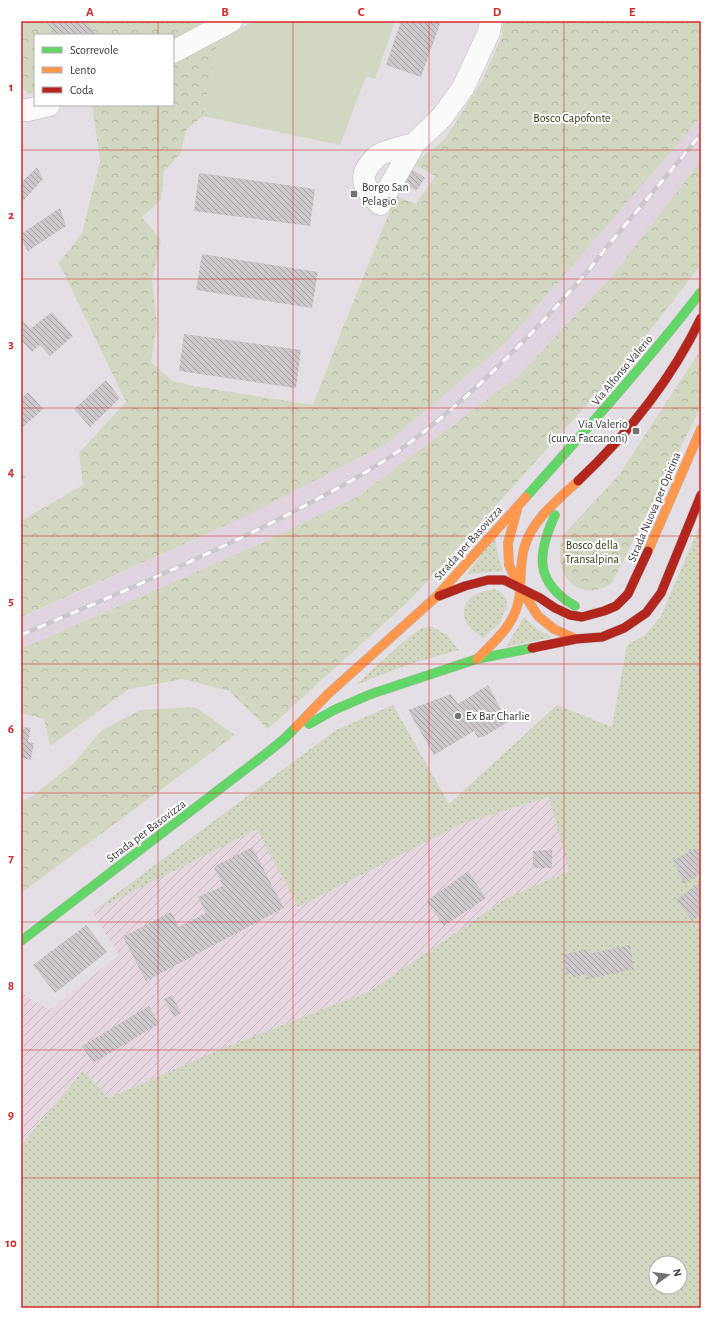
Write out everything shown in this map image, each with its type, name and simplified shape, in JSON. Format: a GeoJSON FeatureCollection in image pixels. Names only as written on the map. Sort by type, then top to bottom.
{"type":"FeatureCollection","features":[{"type":"Feature","properties":{"kind":"main road","name":"Via Alfonso Valerio"},"geometry":{"type":"LineString","coordinates":[[520,588],[509,565],[508,543],[518,504],[591,424],[673,328],[701,292]]}},
{"type":"Feature","properties":{"kind":"main road"},"geometry":{"type":"LineString","coordinates":[[701,318],[691,341],[656,394],[634,422],[589,471],[551,507],[539,521],[529,536],[521,562],[520,588],[538,616],[554,629],[576,639],[602,637],[624,628],[646,613],[660,593],[701,495]]}},
{"type":"Feature","properties":{"kind":"main road","name":"Strada Nuova per Opicina"},"geometry":{"type":"LineString","coordinates":[[520,588],[570,615],[582,617],[616,606],[628,594],[640,570],[701,429]]}},
{"type":"Feature","properties":{"kind":"main road"},"geometry":{"type":"LineString","coordinates":[[589,471],[555,514],[544,539],[541,555],[543,569],[549,583],[560,596],[576,606],[595,614]]}},
{"type":"Feature","properties":{"kind":"main road","name":"Strada per Basovizza"},"geometry":{"type":"LineString","coordinates":[[21,941],[284,739],[328,694],[436,597],[518,504]]}},
{"type":"Feature","properties":{"kind":"main road","name":"Strada per Basovizza"},"geometry":{"type":"LineString","coordinates":[[436,597],[465,586],[488,580],[504,580],[520,588],[517,611],[505,632],[477,659]]}},
{"type":"Feature","properties":{"kind":"main road","name":"Strada per Basovizza"},"geometry":{"type":"LineString","coordinates":[[284,739],[334,710],[371,694],[477,659],[576,639]]}},
{"type":"Feature","properties":{"kind":"street"},"geometry":{"type":"LineString","coordinates":[[174,51],[231,21]]}},
{"type":"Feature","properties":{"kind":"street"},"geometry":{"type":"LineString","coordinates":[[414,144],[442,117],[463,88],[489,32],[491,21]]}},
{"type":"Feature","properties":{"kind":"street"},"geometry":{"type":"LineString","coordinates":[[21,110],[45,106]]}},
{"type":"Feature","properties":{"kind":"shaded area"},"geometry":{"type":"Polygon","coordinates":[[[701,117],[701,162],[608,281],[517,377],[357,497],[253,547],[21,649],[21,618],[244,517],[386,444],[507,340],[701,117]]]}},
{"type":"Feature","properties":{"kind":"shaded area"},"geometry":{"type":"Polygon","coordinates":[[[550,797],[569,871],[507,898],[370,991],[221,1049],[109,1098],[84,1071],[21,1144],[21,993],[50,1010],[119,955],[92,912],[257,829],[298,907],[461,824],[550,797]]]}},
{"type":"Feature","properties":{"kind":"green space"},"geometry":{"type":"Polygon","coordinates":[[[21,21],[205,21],[174,38],[174,34],[34,34],[34,92],[30,94],[21,88],[21,21]]]}},
{"type":"Feature","properties":{"kind":"green space"},"geometry":{"type":"Polygon","coordinates":[[[253,21],[395,21],[375,79],[366,76],[340,145],[203,116],[218,42],[253,21]]]}},
{"type":"Feature","properties":{"kind":"green space","name":"Bosco Capofonte"},"geometry":{"type":"Polygon","coordinates":[[[503,21],[701,21],[701,117],[507,341],[386,444],[244,517],[21,617],[21,521],[83,485],[79,453],[126,402],[59,263],[82,233],[100,161],[92,106],[174,106],[174,64],[218,42],[203,116],[187,129],[180,154],[164,171],[161,200],[142,217],[161,240],[152,281],[157,323],[151,362],[172,381],[193,386],[313,405],[396,196],[416,204],[435,176],[416,165],[421,158],[445,139],[482,81],[502,36],[503,21]]]}},
{"type":"Feature","properties":{"kind":"green space"},"geometry":{"type":"Polygon","coordinates":[[[701,161],[701,265],[622,366],[411,599],[268,729],[229,691],[183,679],[129,689],[50,746],[44,719],[21,713],[21,649],[253,547],[357,497],[517,377],[608,281],[701,161]]]}},
{"type":"Feature","properties":{"kind":"green space","name":"Bosco della Transalpina"},"geometry":{"type":"Polygon","coordinates":[[[701,349],[701,407],[612,583],[601,589],[591,590],[582,589],[574,585],[567,578],[562,569],[560,547],[563,535],[619,475],[701,349]]]}},
{"type":"Feature","properties":{"kind":"green space"},"geometry":{"type":"Polygon","coordinates":[[[701,523],[701,1308],[21,1308],[21,1144],[83,1071],[109,1098],[221,1049],[370,991],[507,898],[569,871],[549,797],[461,824],[298,907],[257,829],[92,912],[336,730],[393,705],[449,804],[557,705],[612,727],[627,645],[645,635],[661,616],[701,523]]]}},
{"type":"Feature","properties":{"kind":"green space"},"geometry":{"type":"Polygon","coordinates":[[[495,536],[498,555],[503,571],[467,574],[495,536]]]}},
{"type":"Feature","properties":{"kind":"green space"},"geometry":{"type":"Polygon","coordinates":[[[495,589],[502,593],[506,599],[507,606],[500,623],[483,638],[471,628],[465,620],[465,606],[475,595],[495,589]]]}},
{"type":"Feature","properties":{"kind":"green space"},"geometry":{"type":"Polygon","coordinates":[[[524,617],[538,630],[552,637],[506,647],[524,617]]]}},
{"type":"Feature","properties":{"kind":"green space"},"geometry":{"type":"Polygon","coordinates":[[[431,626],[447,635],[459,650],[407,665],[356,685],[403,642],[420,629],[431,626]]]}},
{"type":"Feature","properties":{"kind":"green space"},"geometry":{"type":"Polygon","coordinates":[[[195,707],[235,735],[21,893],[21,801],[31,797],[74,763],[101,731],[140,710],[195,707]]]}},
{"type":"Feature","properties":{"kind":"building"},"geometry":{"type":"Polygon","coordinates":[[[46,21],[86,21],[95,34],[55,34],[46,21]]]}},
{"type":"Feature","properties":{"kind":"building"},"geometry":{"type":"Polygon","coordinates":[[[401,21],[441,21],[421,77],[386,65],[401,21]]]}},
{"type":"Feature","properties":{"kind":"building"},"geometry":{"type":"Polygon","coordinates":[[[37,167],[43,179],[21,203],[21,183],[37,167]]]}},
{"type":"Feature","properties":{"kind":"building"},"geometry":{"type":"Polygon","coordinates":[[[412,169],[425,178],[416,191],[403,182],[412,169]]]}},
{"type":"Feature","properties":{"kind":"building"},"geometry":{"type":"Polygon","coordinates":[[[199,173],[315,189],[310,226],[194,211],[199,173]]]}},
{"type":"Feature","properties":{"kind":"building"},"geometry":{"type":"Polygon","coordinates":[[[60,208],[66,226],[28,251],[21,240],[21,234],[60,208]]]}},
{"type":"Feature","properties":{"kind":"building"},"geometry":{"type":"Polygon","coordinates":[[[202,254],[318,272],[312,308],[196,290],[202,254]]]}},
{"type":"Feature","properties":{"kind":"building"},"geometry":{"type":"Polygon","coordinates":[[[52,312],[73,336],[50,356],[40,345],[32,352],[21,340],[21,318],[30,329],[52,312]]]}},
{"type":"Feature","properties":{"kind":"building"},"geometry":{"type":"Polygon","coordinates":[[[184,334],[301,350],[296,388],[179,371],[184,334]]]}},
{"type":"Feature","properties":{"kind":"building"},"geometry":{"type":"Polygon","coordinates":[[[106,380],[120,398],[90,427],[74,409],[106,380]]]}},
{"type":"Feature","properties":{"kind":"building"},"geometry":{"type":"Polygon","coordinates":[[[28,392],[43,409],[21,429],[21,399],[28,392]]]}},
{"type":"Feature","properties":{"kind":"building"},"geometry":{"type":"Polygon","coordinates":[[[21,472],[26,478],[21,479],[21,472]]]}},
{"type":"Feature","properties":{"kind":"building","name":"Ex Bar Charlie"},"geometry":{"type":"Polygon","coordinates":[[[488,685],[508,722],[485,736],[478,738],[474,731],[434,755],[408,710],[451,694],[458,704],[488,685]]]}},
{"type":"Feature","properties":{"kind":"building"},"geometry":{"type":"Polygon","coordinates":[[[21,727],[31,728],[28,742],[34,743],[31,760],[21,758],[21,727]]]}},
{"type":"Feature","properties":{"kind":"building"},"geometry":{"type":"Polygon","coordinates":[[[252,847],[284,908],[146,981],[123,937],[171,912],[179,927],[206,913],[198,897],[223,886],[214,867],[252,847]]]}},
{"type":"Feature","properties":{"kind":"building"},"geometry":{"type":"Polygon","coordinates":[[[696,848],[701,855],[701,873],[684,884],[674,860],[696,848]]]}},
{"type":"Feature","properties":{"kind":"building"},"geometry":{"type":"Polygon","coordinates":[[[552,850],[552,868],[533,868],[533,851],[552,850]]]}},
{"type":"Feature","properties":{"kind":"building"},"geometry":{"type":"Polygon","coordinates":[[[468,871],[486,898],[444,926],[427,901],[468,871]]]}},
{"type":"Feature","properties":{"kind":"building"},"geometry":{"type":"Polygon","coordinates":[[[700,883],[701,915],[692,921],[677,899],[700,883]]]}},
{"type":"Feature","properties":{"kind":"building"},"geometry":{"type":"Polygon","coordinates":[[[86,925],[107,952],[55,993],[33,965],[86,925]]]}},
{"type":"Feature","properties":{"kind":"building"},"geometry":{"type":"Polygon","coordinates":[[[630,945],[634,969],[588,979],[586,974],[574,977],[572,974],[567,974],[563,955],[587,949],[589,954],[630,945]]]}},
{"type":"Feature","properties":{"kind":"building"},"geometry":{"type":"Polygon","coordinates":[[[172,995],[181,1013],[174,1017],[164,999],[172,995]]]}},
{"type":"Feature","properties":{"kind":"building"},"geometry":{"type":"Polygon","coordinates":[[[149,1006],[159,1024],[93,1063],[82,1046],[149,1006]]]}},
{"type":"Feature","properties":{"kind":"railway"},"geometry":{"type":"LineString","coordinates":[[21,635],[152,579],[281,518],[342,486],[387,459],[427,430],[476,388],[545,319],[588,271],[612,240],[701,134]]}},
{"type":"Feature","properties":{"kind":"traffic: fast"},"geometry":{"type":"LineString","coordinates":[[526,497],[637,370],[701,292]]}},
{"type":"Feature","properties":{"kind":"traffic: fast"},"geometry":{"type":"LineString","coordinates":[[555,515],[545,542],[543,566],[546,577],[552,587],[562,597],[575,606]]}},
{"type":"Feature","properties":{"kind":"traffic: fast"},"geometry":{"type":"LineString","coordinates":[[309,724],[334,710],[371,694],[477,659],[532,648]]}},
{"type":"Feature","properties":{"kind":"traffic: fast"},"geometry":{"type":"LineString","coordinates":[[21,941],[268,752],[296,727]]}},
{"type":"Feature","properties":{"kind":"traffic: slow"},"geometry":{"type":"LineString","coordinates":[[648,551],[701,429]]}},
{"type":"Feature","properties":{"kind":"traffic: slow"},"geometry":{"type":"LineString","coordinates":[[477,659],[506,629],[515,612],[520,591],[522,556],[525,545],[534,526],[547,510],[578,481]]}},
{"type":"Feature","properties":{"kind":"traffic: slow"},"geometry":{"type":"LineString","coordinates":[[296,727],[328,694],[436,597],[526,497]]}},
{"type":"Feature","properties":{"kind":"traffic: slow"},"geometry":{"type":"LineString","coordinates":[[517,510],[508,543],[509,565],[520,588],[538,616],[554,629],[576,639]]}},
{"type":"Feature","properties":{"kind":"traffic: jam"},"geometry":{"type":"LineString","coordinates":[[578,481],[614,444],[647,405],[676,363],[701,318]]}},
{"type":"Feature","properties":{"kind":"traffic: jam"},"geometry":{"type":"LineString","coordinates":[[532,648],[576,639],[602,637],[624,628],[646,613],[661,593],[701,495]]}},
{"type":"Feature","properties":{"kind":"traffic: jam"},"geometry":{"type":"LineString","coordinates":[[439,596],[465,586],[488,580],[504,580],[540,598],[555,608],[570,615],[582,617],[616,606],[628,594],[648,551]]}},
{"type":"Feature","properties":{"kind":"place","name":"Borgo San Pelagio"},"geometry":{"type":"Point","coordinates":[354,194]}},
{"type":"Feature","properties":{"kind":"place","name":"Via Valerio (curva Faccanoni)"},"geometry":{"type":"Point","coordinates":[636,431]}},
{"type":"Feature","properties":{"kind":"place","name":"Ex Bar Charlie"},"geometry":{"type":"Point","coordinates":[458,716]}}]}
